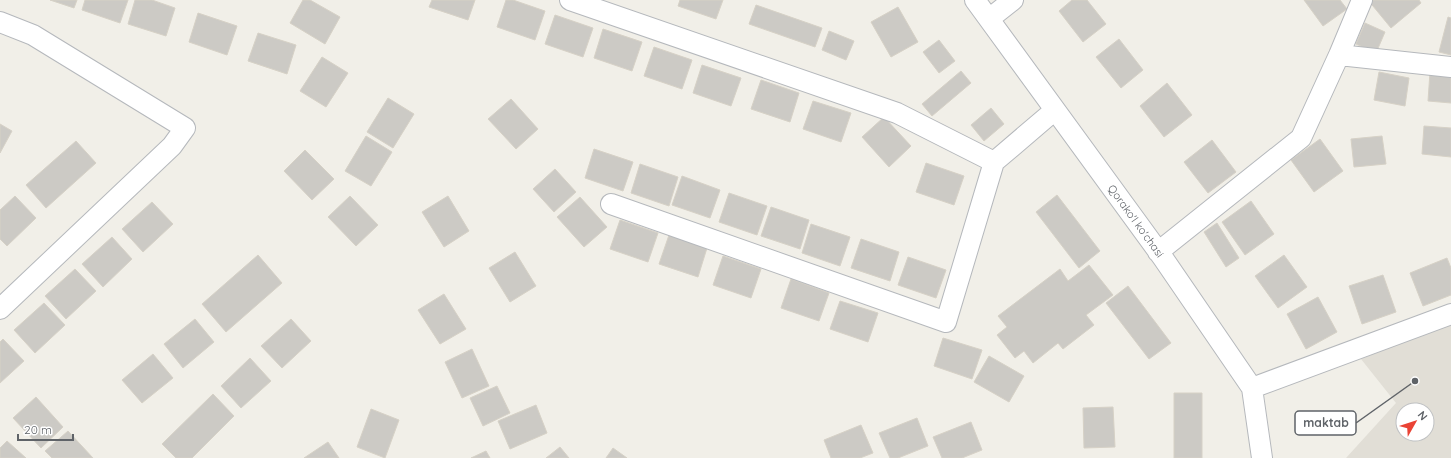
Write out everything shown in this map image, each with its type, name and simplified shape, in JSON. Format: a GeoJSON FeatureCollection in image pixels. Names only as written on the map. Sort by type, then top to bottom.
{"type":"FeatureCollection","features":[{"type":"Feature","properties":{"kind":"street"},"geometry":{"type":"LineString","coordinates":[[570,0],[897,113],[994,162]]}},
{"type":"Feature","properties":{"kind":"street","name":"Qorako'l ko'chasi"},"geometry":{"type":"LineString","coordinates":[[975,0],[1158,252],[1252,388],[1262,458]]}},
{"type":"Feature","properties":{"kind":"street"},"geometry":{"type":"LineString","coordinates":[[989,19],[1013,0]]}},
{"type":"Feature","properties":{"kind":"street"},"geometry":{"type":"LineString","coordinates":[[1158,252],[1301,138],[1362,0]]}},
{"type":"Feature","properties":{"kind":"street"},"geometry":{"type":"LineString","coordinates":[[0,22],[34,35],[184,128],[172,146],[0,309]]}},
{"type":"Feature","properties":{"kind":"street"},"geometry":{"type":"LineString","coordinates":[[1339,54],[1451,67]]}},
{"type":"Feature","properties":{"kind":"street"},"geometry":{"type":"LineString","coordinates":[[612,204],[946,322],[994,162],[1055,110]]}},
{"type":"Feature","properties":{"kind":"street"},"geometry":{"type":"LineString","coordinates":[[1252,388],[1451,314]]}},
{"type":"Feature","properties":{"kind":"shaded area"},"geometry":{"type":"Polygon","coordinates":[[[1451,324],[1451,458],[1346,458],[1395,404],[1395,442],[1435,442],[1435,402],[1395,402],[1361,359],[1451,324]]]}},
{"type":"Feature","properties":{"kind":"building"},"geometry":{"type":"Polygon","coordinates":[[[50,0],[77,0],[74,8],[50,0]]]}},
{"type":"Feature","properties":{"kind":"building"},"geometry":{"type":"Polygon","coordinates":[[[85,0],[128,0],[120,23],[82,10],[85,0]]]}},
{"type":"Feature","properties":{"kind":"building"},"geometry":{"type":"Polygon","coordinates":[[[135,0],[152,0],[175,8],[166,36],[128,24],[135,0]]]}},
{"type":"Feature","properties":{"kind":"building"},"geometry":{"type":"Polygon","coordinates":[[[303,0],[310,0],[340,17],[325,44],[290,23],[303,0]]]}},
{"type":"Feature","properties":{"kind":"building"},"geometry":{"type":"Polygon","coordinates":[[[432,0],[475,0],[468,20],[429,7],[432,0]]]}},
{"type":"Feature","properties":{"kind":"building"},"geometry":{"type":"Polygon","coordinates":[[[506,0],[513,0],[545,11],[535,40],[497,27],[506,0]]]}},
{"type":"Feature","properties":{"kind":"building"},"geometry":{"type":"Polygon","coordinates":[[[680,0],[723,0],[716,19],[678,6],[680,0]]]}},
{"type":"Feature","properties":{"kind":"building"},"geometry":{"type":"Polygon","coordinates":[[[1072,0],[1087,0],[1106,24],[1083,42],[1059,11],[1072,0]]]}},
{"type":"Feature","properties":{"kind":"building"},"geometry":{"type":"Polygon","coordinates":[[[1304,0],[1340,0],[1347,9],[1323,26],[1304,0]]]}},
{"type":"Feature","properties":{"kind":"building"},"geometry":{"type":"Polygon","coordinates":[[[1368,0],[1419,0],[1421,3],[1391,28],[1368,0]]]}},
{"type":"Feature","properties":{"kind":"building"},"geometry":{"type":"Polygon","coordinates":[[[756,5],[822,28],[815,47],[749,24],[756,5]]]}},
{"type":"Feature","properties":{"kind":"building"},"geometry":{"type":"Polygon","coordinates":[[[898,7],[918,42],[891,57],[871,22],[898,7]]]}},
{"type":"Feature","properties":{"kind":"building"},"geometry":{"type":"Polygon","coordinates":[[[198,13],[237,26],[227,55],[189,42],[198,13]]]}},
{"type":"Feature","properties":{"kind":"building"},"geometry":{"type":"Polygon","coordinates":[[[555,15],[593,28],[583,57],[545,44],[555,15]]]}},
{"type":"Feature","properties":{"kind":"building"},"geometry":{"type":"Polygon","coordinates":[[[1448,17],[1451,18],[1451,55],[1439,52],[1448,17]]]}},
{"type":"Feature","properties":{"kind":"building"},"geometry":{"type":"Polygon","coordinates":[[[1365,23],[1385,32],[1376,53],[1356,44],[1365,23]]]}},
{"type":"Feature","properties":{"kind":"building"},"geometry":{"type":"Polygon","coordinates":[[[603,29],[642,42],[632,71],[594,58],[603,29]]]}},
{"type":"Feature","properties":{"kind":"building"},"geometry":{"type":"Polygon","coordinates":[[[829,31],[854,41],[846,60],[822,50],[829,31]]]}},
{"type":"Feature","properties":{"kind":"building"},"geometry":{"type":"Polygon","coordinates":[[[258,33],[296,45],[287,74],[248,61],[258,33]]]}},
{"type":"Feature","properties":{"kind":"building"},"geometry":{"type":"Polygon","coordinates":[[[1119,39],[1143,70],[1121,88],[1096,57],[1119,39]]]}},
{"type":"Feature","properties":{"kind":"building"},"geometry":{"type":"Polygon","coordinates":[[[939,40],[955,61],[939,73],[923,52],[939,40]]]}},
{"type":"Feature","properties":{"kind":"building"},"geometry":{"type":"Polygon","coordinates":[[[654,47],[692,60],[682,89],[644,76],[654,47]]]}},
{"type":"Feature","properties":{"kind":"building"},"geometry":{"type":"Polygon","coordinates":[[[322,57],[348,73],[326,107],[300,91],[322,57]]]}},
{"type":"Feature","properties":{"kind":"building"},"geometry":{"type":"Polygon","coordinates":[[[702,65],[741,78],[731,106],[693,93],[702,65]]]}},
{"type":"Feature","properties":{"kind":"building"},"geometry":{"type":"Polygon","coordinates":[[[961,71],[971,83],[932,116],[922,104],[961,71]]]}},
{"type":"Feature","properties":{"kind":"building"},"geometry":{"type":"Polygon","coordinates":[[[1379,72],[1409,78],[1405,106],[1374,100],[1379,72]]]}},
{"type":"Feature","properties":{"kind":"building"},"geometry":{"type":"Polygon","coordinates":[[[1430,72],[1451,74],[1451,103],[1428,101],[1430,72]]]}},
{"type":"Feature","properties":{"kind":"building"},"geometry":{"type":"Polygon","coordinates":[[[761,80],[799,93],[790,122],[751,109],[761,80]]]}},
{"type":"Feature","properties":{"kind":"building"},"geometry":{"type":"Polygon","coordinates":[[[1167,83],[1192,115],[1164,137],[1140,106],[1167,83]]]}},
{"type":"Feature","properties":{"kind":"building"},"geometry":{"type":"Polygon","coordinates":[[[388,98],[414,114],[393,148],[367,132],[388,98]]]}},
{"type":"Feature","properties":{"kind":"building"},"geometry":{"type":"Polygon","coordinates":[[[511,99],[538,129],[516,149],[488,119],[511,99]]]}},
{"type":"Feature","properties":{"kind":"building"},"geometry":{"type":"Polygon","coordinates":[[[813,101],[851,113],[841,142],[803,129],[813,101]]]}},
{"type":"Feature","properties":{"kind":"building"},"geometry":{"type":"Polygon","coordinates":[[[991,108],[1004,124],[984,141],[971,125],[991,108]]]}},
{"type":"Feature","properties":{"kind":"building"},"geometry":{"type":"Polygon","coordinates":[[[884,117],[911,146],[889,167],[862,137],[884,117]]]}},
{"type":"Feature","properties":{"kind":"building"},"geometry":{"type":"Polygon","coordinates":[[[0,124],[12,131],[0,153],[0,124]]]}},
{"type":"Feature","properties":{"kind":"building"},"geometry":{"type":"Polygon","coordinates":[[[1424,126],[1451,128],[1451,157],[1422,154],[1424,126]]]}},
{"type":"Feature","properties":{"kind":"building"},"geometry":{"type":"Polygon","coordinates":[[[366,136],[392,152],[371,186],[345,171],[366,136]]]}},
{"type":"Feature","properties":{"kind":"building"},"geometry":{"type":"Polygon","coordinates":[[[1382,136],[1386,164],[1354,167],[1351,139],[1382,136]]]}},
{"type":"Feature","properties":{"kind":"building"},"geometry":{"type":"Polygon","coordinates":[[[1320,139],[1343,171],[1314,192],[1291,160],[1320,139]]]}},
{"type":"Feature","properties":{"kind":"building"},"geometry":{"type":"Polygon","coordinates":[[[1212,140],[1236,172],[1208,193],[1184,162],[1212,140]]]}},
{"type":"Feature","properties":{"kind":"building"},"geometry":{"type":"Polygon","coordinates":[[[76,141],[96,163],[46,208],[26,185],[76,141]]]}},
{"type":"Feature","properties":{"kind":"building"},"geometry":{"type":"Polygon","coordinates":[[[594,149],[633,162],[623,191],[585,178],[594,149]]]}},
{"type":"Feature","properties":{"kind":"building"},"geometry":{"type":"Polygon","coordinates":[[[305,150],[334,179],[312,200],[284,171],[305,150]]]}},
{"type":"Feature","properties":{"kind":"building"},"geometry":{"type":"Polygon","coordinates":[[[926,163],[964,176],[954,205],[916,192],[926,163]]]}},
{"type":"Feature","properties":{"kind":"building"},"geometry":{"type":"Polygon","coordinates":[[[640,164],[678,177],[669,206],[631,193],[640,164]]]}},
{"type":"Feature","properties":{"kind":"building"},"geometry":{"type":"Polygon","coordinates":[[[555,169],[576,192],[554,212],[533,189],[555,169]]]}},
{"type":"Feature","properties":{"kind":"building"},"geometry":{"type":"Polygon","coordinates":[[[682,176],[720,190],[710,218],[672,205],[682,176]]]}},
{"type":"Feature","properties":{"kind":"building"},"geometry":{"type":"Polygon","coordinates":[[[729,193],[767,206],[757,235],[719,222],[729,193]]]}},
{"type":"Feature","properties":{"kind":"building"},"geometry":{"type":"Polygon","coordinates":[[[1057,195],[1100,251],[1079,268],[1036,212],[1057,195]]]}},
{"type":"Feature","properties":{"kind":"building"},"geometry":{"type":"Polygon","coordinates":[[[15,196],[36,218],[7,246],[0,239],[0,210],[15,196]]]}},
{"type":"Feature","properties":{"kind":"building"},"geometry":{"type":"Polygon","coordinates":[[[350,196],[378,225],[356,246],[328,217],[350,196]]]}},
{"type":"Feature","properties":{"kind":"building"},"geometry":{"type":"Polygon","coordinates":[[[448,196],[469,231],[444,247],[422,212],[448,196]]]}},
{"type":"Feature","properties":{"kind":"building"},"geometry":{"type":"Polygon","coordinates":[[[580,197],[607,227],[584,247],[557,217],[580,197]]]}},
{"type":"Feature","properties":{"kind":"building"},"geometry":{"type":"Polygon","coordinates":[[[1251,201],[1274,234],[1245,255],[1222,222],[1251,201]]]}},
{"type":"Feature","properties":{"kind":"building"},"geometry":{"type":"Polygon","coordinates":[[[152,202],[173,224],[143,252],[122,229],[152,202]]]}},
{"type":"Feature","properties":{"kind":"building"},"geometry":{"type":"Polygon","coordinates":[[[771,207],[809,220],[800,249],[761,236],[771,207]]]}},
{"type":"Feature","properties":{"kind":"building"},"geometry":{"type":"Polygon","coordinates":[[[620,220],[658,233],[648,262],[610,249],[620,220]]]}},
{"type":"Feature","properties":{"kind":"building"},"geometry":{"type":"Polygon","coordinates":[[[1217,223],[1239,258],[1226,267],[1204,232],[1217,223]]]}},
{"type":"Feature","properties":{"kind":"building"},"geometry":{"type":"Polygon","coordinates":[[[811,224],[850,237],[840,266],[802,253],[811,224]]]}},
{"type":"Feature","properties":{"kind":"building"},"geometry":{"type":"Polygon","coordinates":[[[669,235],[707,248],[698,277],[659,264],[669,235]]]}},
{"type":"Feature","properties":{"kind":"building"},"geometry":{"type":"Polygon","coordinates":[[[112,237],[132,259],[103,287],[82,264],[112,237]]]}},
{"type":"Feature","properties":{"kind":"building"},"geometry":{"type":"Polygon","coordinates":[[[861,239],[899,252],[890,281],[851,268],[861,239]]]}},
{"type":"Feature","properties":{"kind":"building"},"geometry":{"type":"Polygon","coordinates":[[[515,252],[536,286],[510,302],[489,268],[515,252]]]}},
{"type":"Feature","properties":{"kind":"building"},"geometry":{"type":"Polygon","coordinates":[[[258,255],[282,283],[226,332],[202,304],[258,255]]]}},
{"type":"Feature","properties":{"kind":"building"},"geometry":{"type":"Polygon","coordinates":[[[1284,255],[1307,287],[1278,308],[1255,276],[1284,255]]]}},
{"type":"Feature","properties":{"kind":"building"},"geometry":{"type":"Polygon","coordinates":[[[723,256],[761,269],[751,298],[713,285],[723,256]]]}},
{"type":"Feature","properties":{"kind":"building"},"geometry":{"type":"Polygon","coordinates":[[[908,257],[946,270],[936,298],[898,285],[908,257]]]}},
{"type":"Feature","properties":{"kind":"building"},"geometry":{"type":"Polygon","coordinates":[[[1447,258],[1451,268],[1451,295],[1423,306],[1410,273],[1447,258]]]}},
{"type":"Feature","properties":{"kind":"building"},"geometry":{"type":"Polygon","coordinates":[[[1089,265],[1113,295],[1086,315],[1094,325],[1063,349],[1058,343],[1033,363],[1024,351],[1015,358],[997,335],[1007,327],[998,316],[1060,269],[1068,281],[1089,265]]]}},
{"type":"Feature","properties":{"kind":"building"},"geometry":{"type":"Polygon","coordinates":[[[75,269],[96,291],[66,319],[45,296],[75,269]]]}},
{"type":"Feature","properties":{"kind":"building"},"geometry":{"type":"Polygon","coordinates":[[[1383,275],[1396,312],[1362,324],[1349,286],[1383,275]]]}},
{"type":"Feature","properties":{"kind":"building"},"geometry":{"type":"Polygon","coordinates":[[[791,279],[829,293],[819,321],[781,308],[791,279]]]}},
{"type":"Feature","properties":{"kind":"building"},"geometry":{"type":"Polygon","coordinates":[[[1128,286],[1171,343],[1149,359],[1106,303],[1128,286]]]}},
{"type":"Feature","properties":{"kind":"building"},"geometry":{"type":"Polygon","coordinates":[[[444,294],[466,329],[440,344],[418,310],[444,294]]]}},
{"type":"Feature","properties":{"kind":"building"},"geometry":{"type":"Polygon","coordinates":[[[1318,297],[1337,332],[1306,349],[1287,314],[1318,297]]]}},
{"type":"Feature","properties":{"kind":"building"},"geometry":{"type":"Polygon","coordinates":[[[840,301],[878,313],[868,342],[830,329],[840,301]]]}},
{"type":"Feature","properties":{"kind":"building"},"geometry":{"type":"Polygon","coordinates":[[[44,303],[65,325],[35,353],[14,330],[44,303]]]}},
{"type":"Feature","properties":{"kind":"building"},"geometry":{"type":"Polygon","coordinates":[[[195,319],[214,342],[183,368],[164,344],[195,319]]]}},
{"type":"Feature","properties":{"kind":"building"},"geometry":{"type":"Polygon","coordinates":[[[291,319],[311,341],[282,368],[261,346],[291,319]]]}},
{"type":"Feature","properties":{"kind":"building"},"geometry":{"type":"Polygon","coordinates":[[[943,338],[982,350],[972,379],[934,366],[943,338]]]}},
{"type":"Feature","properties":{"kind":"building"},"geometry":{"type":"Polygon","coordinates":[[[3,339],[24,361],[0,383],[0,342],[3,339]]]}},
{"type":"Feature","properties":{"kind":"building"},"geometry":{"type":"Polygon","coordinates":[[[472,349],[489,386],[462,398],[445,362],[472,349]]]}},
{"type":"Feature","properties":{"kind":"building"},"geometry":{"type":"Polygon","coordinates":[[[153,354],[173,378],[142,403],[122,380],[153,354]]]}},
{"type":"Feature","properties":{"kind":"building"},"geometry":{"type":"Polygon","coordinates":[[[989,356],[1024,376],[1009,402],[974,382],[989,356]]]}},
{"type":"Feature","properties":{"kind":"building"},"geometry":{"type":"Polygon","coordinates":[[[250,358],[271,381],[241,408],[221,386],[250,358]]]}},
{"type":"Feature","properties":{"kind":"building"},"geometry":{"type":"Polygon","coordinates":[[[497,386],[510,413],[483,426],[470,398],[497,386]]]}},
{"type":"Feature","properties":{"kind":"building"},"geometry":{"type":"Polygon","coordinates":[[[1174,393],[1202,393],[1202,458],[1174,458],[1174,393]]]}},
{"type":"Feature","properties":{"kind":"building"},"geometry":{"type":"Polygon","coordinates":[[[213,394],[234,416],[192,458],[176,458],[162,444],[213,394]]]}},
{"type":"Feature","properties":{"kind":"building"},"geometry":{"type":"Polygon","coordinates":[[[36,397],[63,427],[41,448],[13,418],[36,397]]]}},
{"type":"Feature","properties":{"kind":"building"},"geometry":{"type":"Polygon","coordinates":[[[536,405],[547,433],[510,449],[498,421],[536,405]]]}},
{"type":"Feature","properties":{"kind":"building"},"geometry":{"type":"Polygon","coordinates":[[[1113,407],[1115,447],[1084,448],[1083,408],[1113,407]]]}},
{"type":"Feature","properties":{"kind":"building"},"geometry":{"type":"Polygon","coordinates":[[[371,409],[399,420],[385,458],[357,447],[371,409]]]}},
{"type":"Feature","properties":{"kind":"building"},"geometry":{"type":"Polygon","coordinates":[[[917,418],[928,446],[898,458],[890,458],[879,433],[917,418]]]}},
{"type":"Feature","properties":{"kind":"building"},"geometry":{"type":"Polygon","coordinates":[[[971,422],[982,450],[962,458],[942,458],[933,437],[971,422]]]}},
{"type":"Feature","properties":{"kind":"building"},"geometry":{"type":"Polygon","coordinates":[[[861,425],[873,453],[860,458],[831,458],[824,440],[861,425]]]}},
{"type":"Feature","properties":{"kind":"building"},"geometry":{"type":"Polygon","coordinates":[[[68,431],[93,458],[52,458],[45,451],[68,431]]]}},
{"type":"Feature","properties":{"kind":"building"},"geometry":{"type":"Polygon","coordinates":[[[7,441],[26,458],[0,458],[0,448],[7,441]]]}},
{"type":"Feature","properties":{"kind":"building"},"geometry":{"type":"Polygon","coordinates":[[[328,442],[339,458],[304,458],[328,442]]]}},
{"type":"Feature","properties":{"kind":"building"},"geometry":{"type":"Polygon","coordinates":[[[560,447],[569,458],[546,458],[560,447]]]}},
{"type":"Feature","properties":{"kind":"building"},"geometry":{"type":"Polygon","coordinates":[[[613,448],[627,458],[606,458],[613,448]]]}},
{"type":"Feature","properties":{"kind":"building"},"geometry":{"type":"Polygon","coordinates":[[[486,451],[490,458],[471,458],[486,451]]]}},
{"type":"Feature","properties":{"kind":"place","name":"maktab"},"geometry":{"type":"Point","coordinates":[1415,381]}}]}
